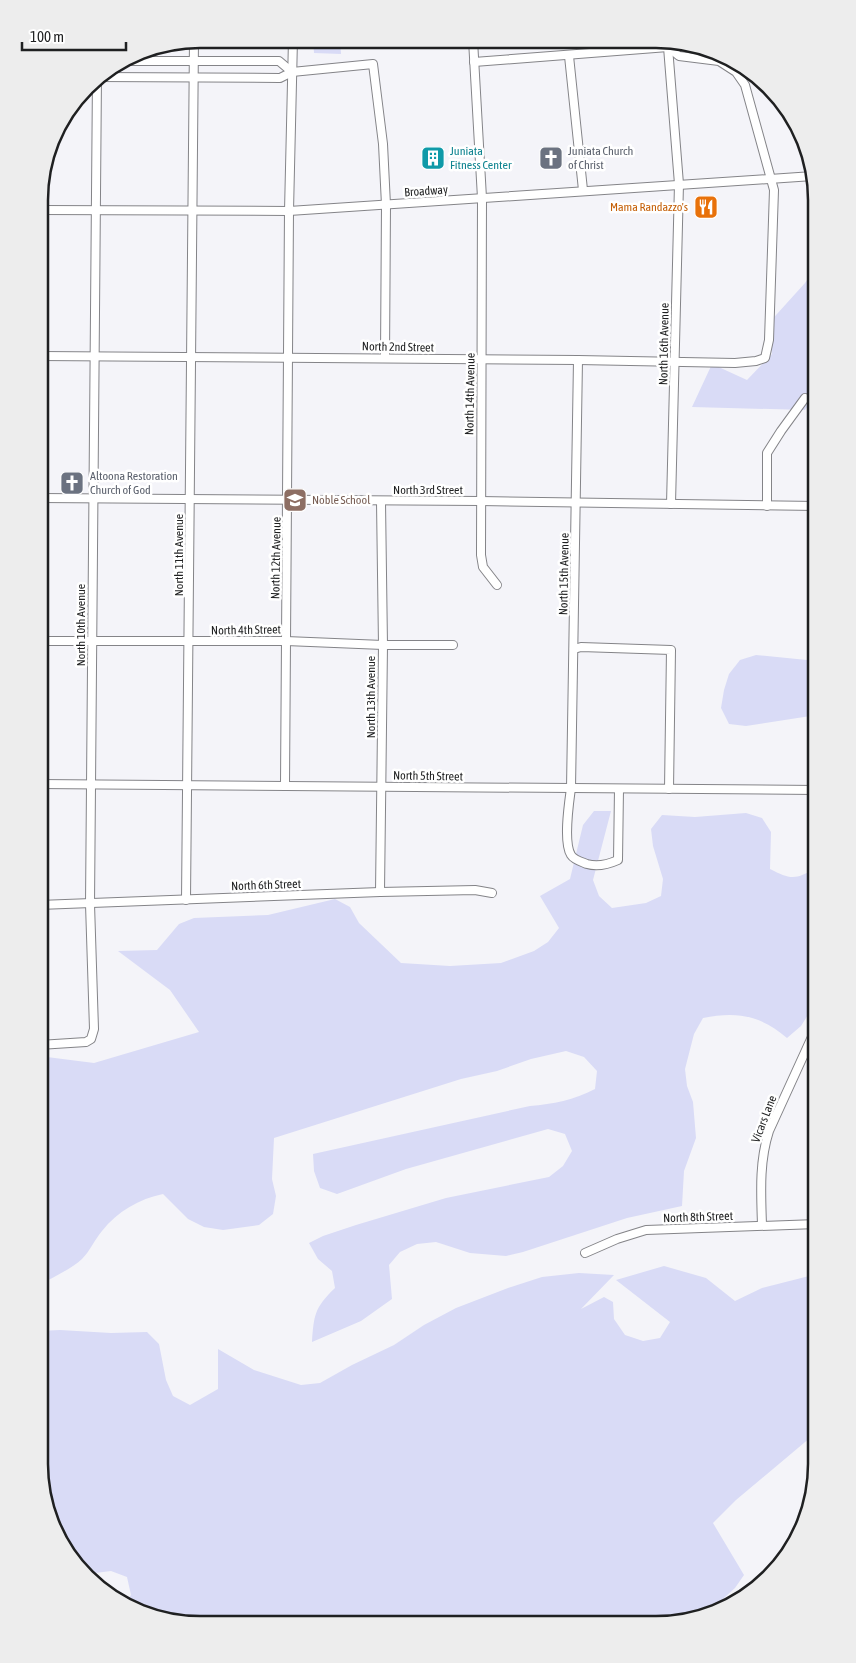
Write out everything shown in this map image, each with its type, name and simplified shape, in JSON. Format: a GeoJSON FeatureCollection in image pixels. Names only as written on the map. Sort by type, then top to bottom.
{"type":"FeatureCollection","features":[{"type":"Feature","properties":{"kind":"street","name":"North 11th Avenue"},"geometry":{"type":"LineString","coordinates":[[186,900],[190,642],[194,48]]}},
{"type":"Feature","properties":{"kind":"street","name":"North 12th Avenue"},"geometry":{"type":"LineString","coordinates":[[285,785],[289,211],[293,48]]}},
{"type":"Feature","properties":{"kind":"street","name":"North 14th Avenue"},"geometry":{"type":"LineString","coordinates":[[473,48],[482,198],[480,555],[484,567],[497,585]]}},
{"type":"Feature","properties":{"kind":"street"},"geometry":{"type":"LineString","coordinates":[[474,62],[657,48]]}},
{"type":"Feature","properties":{"kind":"street","name":"North 16th Avenue"},"geometry":{"type":"LineString","coordinates":[[668,49],[679,184],[671,504]]}},
{"type":"Feature","properties":{"kind":"street"},"geometry":{"type":"LineString","coordinates":[[670,49],[679,56],[718,61]]}},
{"type":"Feature","properties":{"kind":"street"},"geometry":{"type":"LineString","coordinates":[[569,56],[583,190]]}},
{"type":"Feature","properties":{"kind":"street"},"geometry":{"type":"LineString","coordinates":[[136,61],[279,61],[292,72]]}},
{"type":"Feature","properties":{"kind":"street"},"geometry":{"type":"LineString","coordinates":[[720,61],[736,72],[744,85],[771,178]]}},
{"type":"Feature","properties":{"kind":"street"},"geometry":{"type":"LineString","coordinates":[[110,77],[280,78],[292,72],[373,64],[382,144],[386,205],[385,358]]}},
{"type":"Feature","properties":{"kind":"street","name":"North 10th Avenue"},"geometry":{"type":"LineString","coordinates":[[48,1045],[80,1043],[91,1039],[94,1028],[90,904],[97,88]]}},
{"type":"Feature","properties":{"kind":"street","name":"Broadway"},"geometry":{"type":"LineString","coordinates":[[48,210],[289,211],[807,176]]}},
{"type":"Feature","properties":{"kind":"street","name":"North 2nd Street"},"geometry":{"type":"LineString","coordinates":[[48,356],[735,363],[756,361],[765,358],[770,340],[774,190],[771,178]]}},
{"type":"Feature","properties":{"kind":"street","name":"North 15th Avenue"},"geometry":{"type":"LineString","coordinates":[[578,360],[574,648],[568,847],[571,856],[580,862],[591,865],[605,864],[618,860],[619,789]]}},
{"type":"Feature","properties":{"kind":"street"},"geometry":{"type":"LineString","coordinates":[[767,506],[767,453],[780,431],[805,398]]}},
{"type":"Feature","properties":{"kind":"street","name":"North 3rd Street"},"geometry":{"type":"LineString","coordinates":[[48,498],[381,502],[480,501],[808,506]]}},
{"type":"Feature","properties":{"kind":"street","name":"North 13th Avenue"},"geometry":{"type":"LineString","coordinates":[[380,892],[383,645],[381,502]]}},
{"type":"Feature","properties":{"kind":"street","name":"North 4th Street"},"geometry":{"type":"LineString","coordinates":[[48,640],[190,642],[286,640],[383,645],[453,645]]}},
{"type":"Feature","properties":{"kind":"street"},"geometry":{"type":"LineString","coordinates":[[574,648],[671,650],[669,789]]}},
{"type":"Feature","properties":{"kind":"street","name":"North 5th Street"},"geometry":{"type":"LineString","coordinates":[[48,784],[808,790]]}},
{"type":"Feature","properties":{"kind":"street","name":"North 6th Street"},"geometry":{"type":"LineString","coordinates":[[48,905],[380,892],[475,890],[492,893]]}},
{"type":"Feature","properties":{"kind":"street","name":"Vicars Lane"},"geometry":{"type":"LineString","coordinates":[[762,1225],[761,1162],[764,1146],[808,1048]]}},
{"type":"Feature","properties":{"kind":"street","name":"North 8th Street"},"geometry":{"type":"LineString","coordinates":[[585,1253],[616,1239],[646,1230],[808,1224]]}},
{"type":"Feature","properties":{"kind":"shaded area"},"geometry":{"type":"Polygon","coordinates":[[[314,48],[341,48],[341,54],[314,53],[314,48]]]}},
{"type":"Feature","properties":{"kind":"shaded area"},"geometry":{"type":"Polygon","coordinates":[[[808,278],[808,406],[805,410],[692,407],[712,364],[747,380],[772,354],[767,325],[808,278]]]}},
{"type":"Feature","properties":{"kind":"shaded area"},"geometry":{"type":"Polygon","coordinates":[[[756,655],[808,660],[808,716],[746,726],[729,724],[721,708],[724,690],[729,674],[740,660],[756,655]]]}},
{"type":"Feature","properties":{"kind":"shaded area"},"geometry":{"type":"Polygon","coordinates":[[[594,811],[611,811],[593,880],[599,896],[612,908],[646,903],[661,896],[663,879],[653,846],[651,829],[662,815],[695,817],[746,813],[762,818],[771,832],[770,869],[789,877],[808,872],[808,1015],[801,1026],[787,1038],[767,1024],[747,1017],[726,1015],[703,1018],[694,1034],[685,1069],[687,1086],[693,1102],[696,1138],[684,1171],[682,1206],[627,1218],[506,1256],[470,1253],[436,1242],[417,1244],[400,1252],[389,1265],[392,1299],[361,1321],[312,1342],[316,1313],[323,1301],[335,1288],[332,1271],[318,1259],[309,1243],[323,1236],[356,1225],[446,1198],[549,1177],[563,1166],[572,1151],[565,1134],[548,1129],[406,1169],[337,1194],[320,1188],[314,1171],[313,1154],[530,1106],[563,1101],[595,1089],[597,1071],[584,1057],[566,1051],[531,1059],[497,1071],[461,1079],[274,1138],[272,1179],[276,1196],[273,1214],[259,1225],[223,1230],[204,1227],[188,1219],[163,1194],[154,1196],[137,1203],[115,1217],[78,1263],[48,1280],[48,1057],[94,1063],[199,1032],[170,990],[118,951],[157,950],[179,924],[194,918],[268,915],[335,899],[350,907],[359,923],[401,963],[450,966],[501,963],[534,951],[548,942],[559,928],[540,896],[570,879],[583,825],[594,811]]]}},
{"type":"Feature","properties":{"kind":"shaded area"},"geometry":{"type":"Polygon","coordinates":[[[664,1266],[706,1278],[735,1301],[762,1288],[808,1276],[808,1440],[736,1500],[713,1523],[744,1575],[735,1588],[720,1601],[686,1613],[656,1616],[200,1616],[180,1614],[141,1604],[129,1598],[131,1595],[127,1577],[111,1571],[94,1573],[73,1548],[63,1531],[50,1493],[48,1473],[48,1331],[111,1333],[147,1332],[159,1344],[166,1380],[173,1396],[190,1405],[218,1389],[218,1349],[254,1370],[301,1385],[320,1383],[394,1345],[424,1325],[456,1308],[542,1277],[579,1273],[614,1275],[581,1309],[604,1297],[613,1302],[614,1319],[625,1335],[643,1341],[660,1338],[670,1322],[616,1280],[664,1266]]]}},
{"type":"Feature","properties":{"kind":"place","name":"Juniata Fitness Center"},"geometry":{"type":"Point","coordinates":[433,158]}},
{"type":"Feature","properties":{"kind":"place","name":"Juniata Church of Christ"},"geometry":{"type":"Point","coordinates":[551,158]}},
{"type":"Feature","properties":{"kind":"place","name":"Mama Randazzo's"},"geometry":{"type":"Point","coordinates":[706,207]}},
{"type":"Feature","properties":{"kind":"place","name":"Altoona Restoration Church of God"},"geometry":{"type":"Point","coordinates":[72,483]}},
{"type":"Feature","properties":{"kind":"place","name":"Noble School"},"geometry":{"type":"Point","coordinates":[295,500]}}]}
